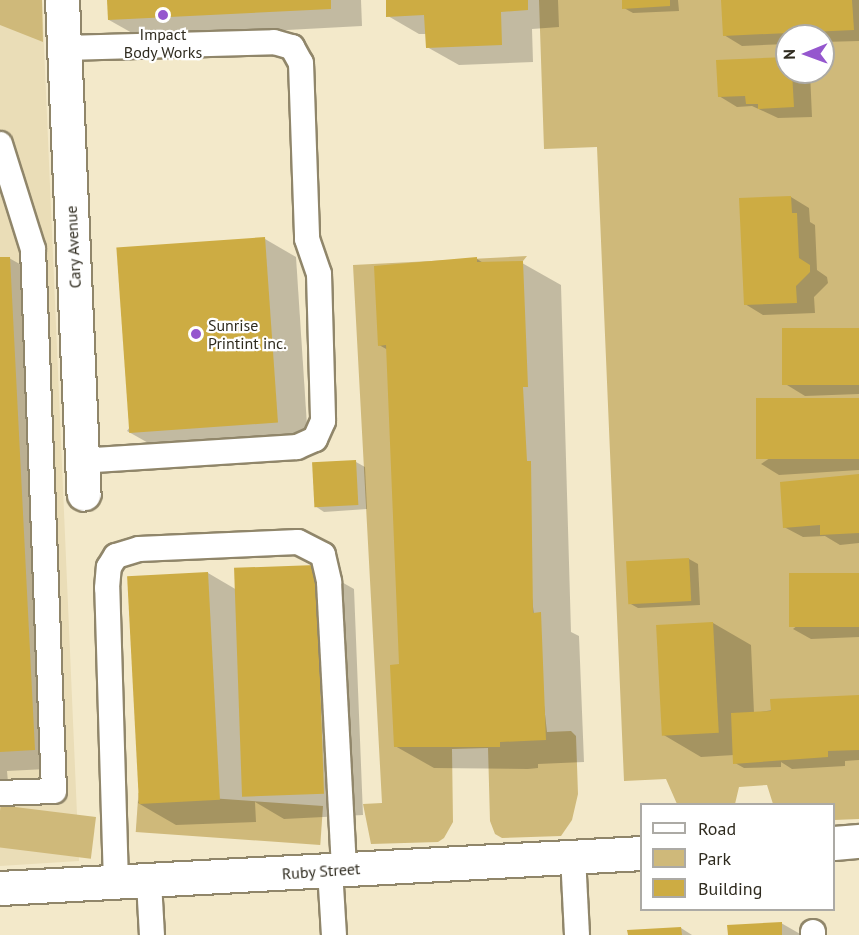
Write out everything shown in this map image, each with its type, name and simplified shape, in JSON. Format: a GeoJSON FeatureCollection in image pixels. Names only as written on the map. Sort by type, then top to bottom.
{"type":"FeatureCollection","features":[{"type":"Feature","properties":{"kind":"street","name":"Cary Avenue"},"geometry":{"type":"LineString","coordinates":[[62,0],[84,494]]}},
{"type":"Feature","properties":{"kind":"street"},"geometry":{"type":"LineString","coordinates":[[835,843],[859,841]]}},
{"type":"Feature","properties":{"kind":"street","name":"Ruby Street"},"geometry":{"type":"LineString","coordinates":[[0,888],[149,882],[337,869],[640,853]]}},
{"type":"Feature","properties":{"kind":"lane"},"geometry":{"type":"LineString","coordinates":[[65,48],[274,42],[292,47],[301,63],[307,239],[320,274],[323,421],[315,439],[297,447],[83,460]]}},
{"type":"Feature","properties":{"kind":"lane"},"geometry":{"type":"LineString","coordinates":[[0,144],[33,249],[54,790],[0,793]]}},
{"type":"Feature","properties":{"kind":"lane"},"geometry":{"type":"LineString","coordinates":[[116,883],[107,588],[109,567],[116,556],[139,549],[298,542],[323,555],[329,582],[337,869],[334,935]]}},
{"type":"Feature","properties":{"kind":"lane"},"geometry":{"type":"LineString","coordinates":[[573,856],[577,935]]}},
{"type":"Feature","properties":{"kind":"lane"},"geometry":{"type":"LineString","coordinates":[[149,882],[152,935]]}},
{"type":"Feature","properties":{"kind":"shaded area"},"geometry":{"type":"Polygon","coordinates":[[[0,0],[42,0],[79,861],[0,866],[0,0]]]}},
{"type":"Feature","properties":{"kind":"green space"},"geometry":{"type":"Polygon","coordinates":[[[0,0],[42,0],[43,42],[0,25],[0,0]]]}},
{"type":"Feature","properties":{"kind":"green space"},"geometry":{"type":"Polygon","coordinates":[[[539,0],[859,0],[859,819],[835,820],[835,803],[773,803],[767,785],[739,787],[735,803],[677,803],[666,779],[624,781],[597,147],[544,149],[539,0]]]}},
{"type":"Feature","properties":{"kind":"green space"},"geometry":{"type":"Polygon","coordinates":[[[527,256],[523,261],[521,499],[547,732],[571,731],[576,736],[578,794],[572,820],[561,836],[502,838],[495,834],[490,821],[488,748],[452,749],[453,822],[444,838],[438,842],[371,844],[363,804],[382,803],[353,265],[527,256]]]}},
{"type":"Feature","properties":{"kind":"green space"},"geometry":{"type":"Polygon","coordinates":[[[138,793],[323,806],[320,845],[136,832],[138,793]]]}},
{"type":"Feature","properties":{"kind":"green space"},"geometry":{"type":"Polygon","coordinates":[[[1,805],[96,817],[91,859],[0,848],[1,805]]]}},
{"type":"Feature","properties":{"kind":"building","name":"Impact Body Works"},"geometry":{"type":"Polygon","coordinates":[[[107,0],[331,0],[331,9],[108,20],[107,0]]]}},
{"type":"Feature","properties":{"kind":"building"},"geometry":{"type":"Polygon","coordinates":[[[386,0],[528,0],[528,10],[501,12],[502,45],[426,48],[424,15],[386,17],[386,0]]]}},
{"type":"Feature","properties":{"kind":"building"},"geometry":{"type":"Polygon","coordinates":[[[622,0],[670,0],[670,6],[622,9],[622,0]]]}},
{"type":"Feature","properties":{"kind":"building"},"geometry":{"type":"Polygon","coordinates":[[[721,0],[852,0],[854,30],[835,31],[835,24],[775,24],[775,34],[723,36],[721,0]]]}},
{"type":"Feature","properties":{"kind":"building"},"geometry":{"type":"Polygon","coordinates":[[[775,58],[775,84],[793,84],[794,107],[758,109],[758,104],[746,104],[745,96],[718,97],[716,60],[775,58]]]}},
{"type":"Feature","properties":{"kind":"building"},"geometry":{"type":"Polygon","coordinates":[[[791,196],[792,213],[797,213],[799,258],[810,265],[810,272],[796,286],[797,303],[744,305],[739,198],[791,196]]]}},
{"type":"Feature","properties":{"kind":"building","name":"Sunrise Printint inc."},"geometry":{"type":"Polygon","coordinates":[[[265,237],[278,423],[129,433],[116,247],[265,237]]]}},
{"type":"Feature","properties":{"kind":"building"},"geometry":{"type":"Polygon","coordinates":[[[0,257],[10,257],[35,750],[0,752],[0,257]]]}},
{"type":"Feature","properties":{"kind":"building"},"geometry":{"type":"Polygon","coordinates":[[[477,257],[477,262],[523,261],[528,387],[523,387],[527,461],[531,461],[533,613],[541,612],[546,740],[500,742],[500,747],[394,747],[390,665],[399,664],[386,345],[378,346],[374,266],[477,257]]]}},
{"type":"Feature","properties":{"kind":"building"},"geometry":{"type":"Polygon","coordinates":[[[782,328],[859,328],[859,385],[782,385],[782,328]]]}},
{"type":"Feature","properties":{"kind":"building"},"geometry":{"type":"Polygon","coordinates":[[[756,398],[859,398],[859,459],[756,459],[756,398]]]}},
{"type":"Feature","properties":{"kind":"building"},"geometry":{"type":"Polygon","coordinates":[[[356,460],[358,505],[314,507],[312,462],[356,460]]]}},
{"type":"Feature","properties":{"kind":"building"},"geometry":{"type":"Polygon","coordinates":[[[859,474],[859,533],[820,535],[820,525],[783,528],[780,482],[859,474]]]}},
{"type":"Feature","properties":{"kind":"building"},"geometry":{"type":"Polygon","coordinates":[[[689,558],[691,601],[628,604],[626,561],[689,558]]]}},
{"type":"Feature","properties":{"kind":"building"},"geometry":{"type":"Polygon","coordinates":[[[316,565],[324,794],[242,797],[234,568],[316,565]]]}},
{"type":"Feature","properties":{"kind":"building"},"geometry":{"type":"Polygon","coordinates":[[[208,572],[220,800],[139,804],[127,576],[208,572]]]}},
{"type":"Feature","properties":{"kind":"building"},"geometry":{"type":"Polygon","coordinates":[[[789,573],[859,573],[859,627],[789,627],[789,573]]]}},
{"type":"Feature","properties":{"kind":"building"},"geometry":{"type":"Polygon","coordinates":[[[713,622],[719,733],[662,736],[656,625],[713,622]]]}},
{"type":"Feature","properties":{"kind":"building"},"geometry":{"type":"Polygon","coordinates":[[[859,695],[859,750],[828,751],[828,757],[733,764],[731,713],[771,711],[770,699],[859,695]]]}},
{"type":"Feature","properties":{"kind":"building"},"geometry":{"type":"Polygon","coordinates":[[[782,922],[782,935],[728,935],[727,925],[782,922]]]}},
{"type":"Feature","properties":{"kind":"building"},"geometry":{"type":"Polygon","coordinates":[[[681,927],[682,935],[628,935],[627,930],[681,927]]]}},
{"type":"Feature","properties":{"kind":"place","name":"Impact Body Works"},"geometry":{"type":"Point","coordinates":[163,15]}},
{"type":"Feature","properties":{"kind":"place","name":"Sunrise Printint inc."},"geometry":{"type":"Point","coordinates":[196,334]}}]}
